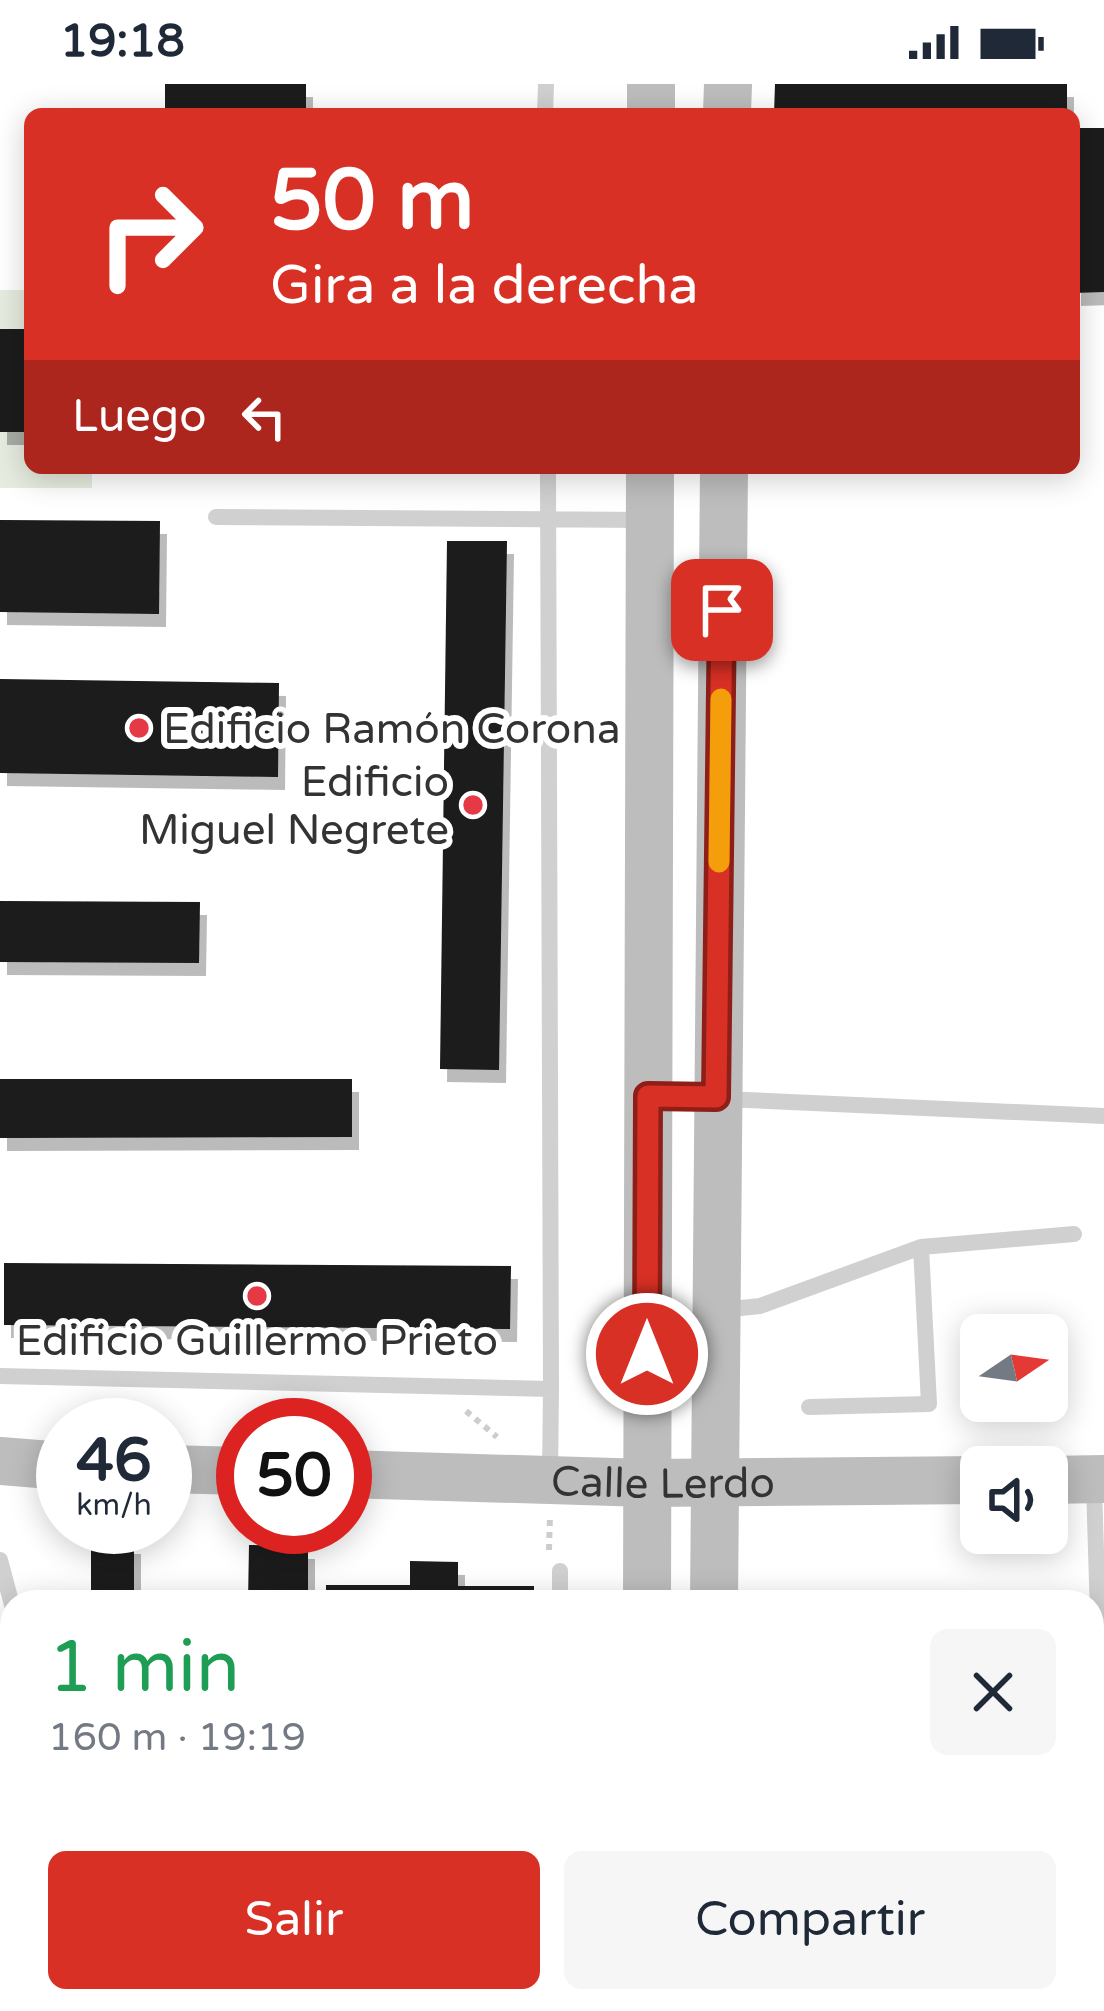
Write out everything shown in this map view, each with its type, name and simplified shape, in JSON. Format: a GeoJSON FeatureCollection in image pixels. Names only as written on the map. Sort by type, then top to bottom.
{"type":"FeatureCollection","features":[{"type":"Feature","properties":{"kind":"street"},"geometry":{"type":"LineString","coordinates":[[647,1590],[650,474]]}},
{"type":"Feature","properties":{"kind":"street"},"geometry":{"type":"LineString","coordinates":[[650,520],[704,474]]}},
{"type":"Feature","properties":{"kind":"street"},"geometry":{"type":"LineString","coordinates":[[714,1590],[724,474]]}},
{"type":"Feature","properties":{"kind":"street"},"geometry":{"type":"LineString","coordinates":[[0,1460],[36,1463]]}},
{"type":"Feature","properties":{"kind":"street","name":"Calle Lerdo"},"geometry":{"type":"LineString","coordinates":[[372,1475],[647,1484],[960,1480]]}},
{"type":"Feature","properties":{"kind":"lane"},"geometry":{"type":"LineString","coordinates":[[548,474],[550,1479]]}},
{"type":"Feature","properties":{"kind":"lane"},"geometry":{"type":"LineString","coordinates":[[216,517],[650,520]]}},
{"type":"Feature","properties":{"kind":"lane"},"geometry":{"type":"LineString","coordinates":[[648,1096],[1104,1116]]}},
{"type":"Feature","properties":{"kind":"lane"},"geometry":{"type":"LineString","coordinates":[[716,1311],[760,1306],[921,1246],[1074,1234]]}},
{"type":"Feature","properties":{"kind":"lane"},"geometry":{"type":"LineString","coordinates":[[809,1407],[929,1404],[921,1246]]}},
{"type":"Feature","properties":{"kind":"lane"},"geometry":{"type":"LineString","coordinates":[[0,1376],[551,1389]]}},
{"type":"Feature","properties":{"kind":"lane"},"geometry":{"type":"LineString","coordinates":[[1082,1479],[1089,1590]]}},
{"type":"Feature","properties":{"kind":"lane"},"geometry":{"type":"LineString","coordinates":[[0,1560],[8,1590]]}},
{"type":"Feature","properties":{"kind":"lane"},"geometry":{"type":"LineString","coordinates":[[554,1566],[558,1590]]}},
{"type":"Feature","properties":{"kind":"path"},"geometry":{"type":"LineString","coordinates":[[550,1479],[554,1566]]}},
{"type":"Feature","properties":{"kind":"shaded area"},"geometry":{"type":"Polygon","coordinates":[[[0,290],[24,290],[24,474],[92,474],[92,488],[0,488],[0,290]]]}},
{"type":"Feature","properties":{"kind":"building"},"geometry":{"type":"Polygon","coordinates":[[[165,84],[306,84],[306,108],[165,108],[165,84]]]}},
{"type":"Feature","properties":{"kind":"building"},"geometry":{"type":"Polygon","coordinates":[[[775,84],[1067,84],[1067,108],[774,108],[775,84]]]}},
{"type":"Feature","properties":{"kind":"building"},"geometry":{"type":"Polygon","coordinates":[[[1080,128],[1104,128],[1104,292],[1080,293],[1080,128]]]}},
{"type":"Feature","properties":{"kind":"building"},"geometry":{"type":"Polygon","coordinates":[[[0,329],[24,329],[24,432],[0,432],[0,329]]]}},
{"type":"Feature","properties":{"kind":"building"},"geometry":{"type":"Polygon","coordinates":[[[0,520],[160,521],[159,614],[0,612],[0,520]]]}},
{"type":"Feature","properties":{"kind":"building","name":"Edificio Miguel Negrete"},"geometry":{"type":"Polygon","coordinates":[[[447,541],[507,541],[499,1070],[440,1069],[447,541]]]}},
{"type":"Feature","properties":{"kind":"building","name":"Edificio Ramón Corona"},"geometry":{"type":"Polygon","coordinates":[[[0,679],[279,683],[278,777],[0,773],[0,679]]]}},
{"type":"Feature","properties":{"kind":"building"},"geometry":{"type":"Polygon","coordinates":[[[0,901],[200,902],[199,963],[0,962],[0,901]]]}},
{"type":"Feature","properties":{"kind":"building"},"geometry":{"type":"Polygon","coordinates":[[[0,1079],[352,1079],[352,1137],[0,1138],[0,1079]]]}},
{"type":"Feature","properties":{"kind":"building","name":"Edificio Guillermo Prieto"},"geometry":{"type":"Polygon","coordinates":[[[4,1263],[511,1266],[510,1329],[4,1325],[4,1263]]]}},
{"type":"Feature","properties":{"kind":"building"},"geometry":{"type":"Polygon","coordinates":[[[91,1554],[134,1554],[134,1590],[91,1590],[91,1554]]]}},
{"type":"Feature","properties":{"kind":"building"},"geometry":{"type":"Polygon","coordinates":[[[249,1554],[308,1554],[308,1590],[248,1590],[249,1554]]]}},
{"type":"Feature","properties":{"kind":"building"},"geometry":{"type":"Polygon","coordinates":[[[410,1561],[458,1562],[458,1586],[534,1586],[534,1590],[326,1590],[326,1585],[410,1585],[410,1561]]]}},
{"type":"Feature","properties":{"kind":"slow traffic"},"geometry":{"type":"LineString","coordinates":[[719,862],[721,699]]}},
{"type":"Feature","properties":{"kind":"place","name":"Edificio Ramón Corona"},"geometry":{"type":"Point","coordinates":[139,728]}},
{"type":"Feature","properties":{"kind":"place","name":"Edificio Miguel Negrete"},"geometry":{"type":"Point","coordinates":[473,805]}},
{"type":"Feature","properties":{"kind":"place","name":"Edificio Guillermo Prieto"},"geometry":{"type":"Point","coordinates":[257,1296]}},
{"type":"Feature","properties":{"kind":"route"},"geometry":{"type":"LineString","coordinates":[[647,1354],[648,1096],[716,1097],[722,610]]}}]}
